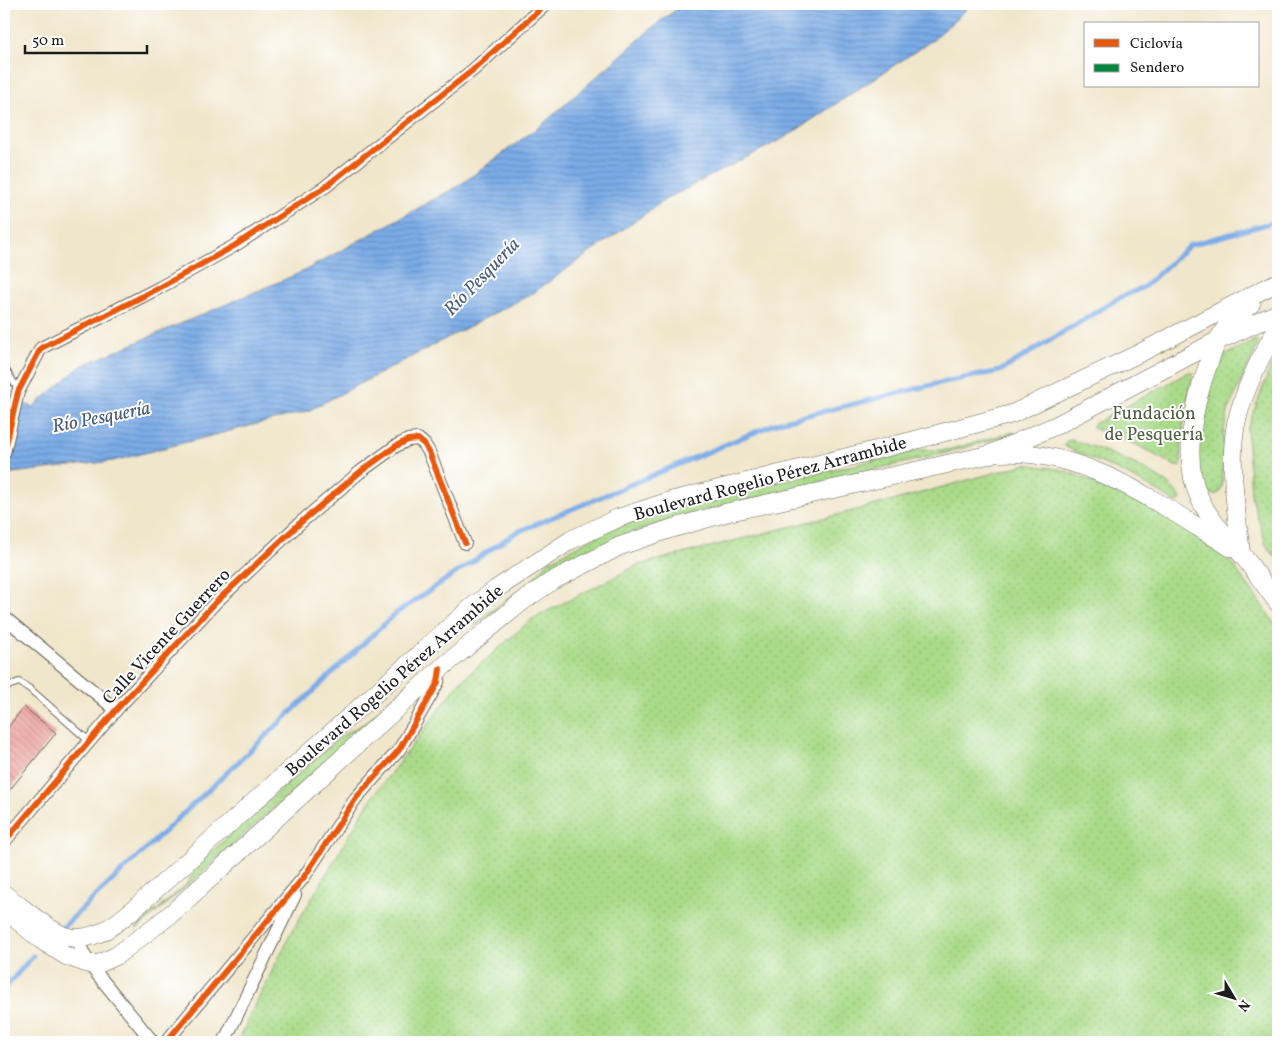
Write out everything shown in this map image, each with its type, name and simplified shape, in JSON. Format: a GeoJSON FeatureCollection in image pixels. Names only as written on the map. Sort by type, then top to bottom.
{"type":"FeatureCollection","features":[{"type":"Feature","properties":{"kind":"main road","name":"Boulevard Rogelio Pérez Arrambide"},"geometry":{"type":"LineString","coordinates":[[76,938],[95,935],[103,931],[134,909],[472,607],[571,540],[618,518],[678,499],[1012,414],[1142,352],[1278,282]]}},
{"type":"Feature","properties":{"kind":"main road"},"geometry":{"type":"LineString","coordinates":[[1278,289],[1249,305],[1236,316],[1217,341],[1197,399],[1192,433],[1192,480],[1200,500],[1211,518],[1278,603]]}},
{"type":"Feature","properties":{"kind":"main road","name":"Boulevard Rogelio Pérez Arrambide"},"geometry":{"type":"LineString","coordinates":[[89,964],[98,964],[116,956],[166,918],[440,669],[523,601],[552,581],[620,546],[670,529],[729,512],[988,454],[1057,425],[1217,341],[1278,313]]}},
{"type":"Feature","properties":{"kind":"main road"},"geometry":{"type":"LineString","coordinates":[[1241,554],[1233,454],[1236,425],[1248,385],[1261,355],[1278,327]]}},
{"type":"Feature","properties":{"kind":"main road"},"geometry":{"type":"LineString","coordinates":[[988,454],[1018,453],[1041,455],[1074,464],[1100,474],[1150,499],[1241,554]]}},
{"type":"Feature","properties":{"kind":"main road"},"geometry":{"type":"LineString","coordinates":[[424,649],[440,669]]}},
{"type":"Feature","properties":{"kind":"main road"},"geometry":{"type":"LineString","coordinates":[[4,894],[52,930],[67,937],[76,938]]}},
{"type":"Feature","properties":{"kind":"main road"},"geometry":{"type":"LineString","coordinates":[[4,908],[41,940],[66,956],[89,964]]}},
{"type":"Feature","properties":{"kind":"street"},"geometry":{"type":"LineString","coordinates":[[4,453],[18,392],[40,348],[167,283],[234,246],[325,187],[473,70],[546,4]]}},
{"type":"Feature","properties":{"kind":"street","name":"Calle Vicente Guerrero"},"geometry":{"type":"LineString","coordinates":[[4,842],[116,710],[215,603],[300,523],[360,472],[396,446],[408,440],[418,439],[422,441],[429,452],[465,544]]}},
{"type":"Feature","properties":{"kind":"street"},"geometry":{"type":"LineString","coordinates":[[4,616],[116,710]]}},
{"type":"Feature","properties":{"kind":"street"},"geometry":{"type":"LineString","coordinates":[[166,1042],[304,877],[356,798],[401,746],[438,682],[440,669]]}},
{"type":"Feature","properties":{"kind":"street"},"geometry":{"type":"LineString","coordinates":[[224,1042],[304,877]]}},
{"type":"Feature","properties":{"kind":"street"},"geometry":{"type":"LineString","coordinates":[[76,938],[89,964],[152,1042]]}},
{"type":"Feature","properties":{"kind":"lane"},"geometry":{"type":"LineString","coordinates":[[4,367],[18,392]]}},
{"type":"Feature","properties":{"kind":"lane"},"geometry":{"type":"LineString","coordinates":[[4,690],[8,686],[19,682],[30,689],[89,741]]}},
{"type":"Feature","properties":{"kind":"green space"},"geometry":{"type":"Polygon","coordinates":[[[1255,340],[1259,342],[1229,408],[1224,430],[1222,486],[1219,493],[1213,495],[1207,490],[1197,475],[1199,425],[1210,383],[1225,355],[1255,340]]]}},
{"type":"Feature","properties":{"kind":"green space"},"geometry":{"type":"Polygon","coordinates":[[[1278,356],[1278,560],[1266,545],[1251,495],[1247,430],[1271,366],[1278,356]]]}},
{"type":"Feature","properties":{"kind":"green space","name":"Fundación de Pesquería"},"geometry":{"type":"Polygon","coordinates":[[[1191,371],[1193,375],[1184,419],[1180,466],[1175,466],[1139,446],[1092,428],[1094,424],[1191,371]]]}},
{"type":"Feature","properties":{"kind":"green space"},"geometry":{"type":"Polygon","coordinates":[[[1013,432],[1014,434],[946,453],[671,519],[616,539],[560,566],[474,626],[531,581],[549,561],[604,532],[664,510],[920,450],[947,450],[1013,432]]]}},
{"type":"Feature","properties":{"kind":"green space"},"geometry":{"type":"Polygon","coordinates":[[[1071,440],[1097,448],[1149,472],[1175,490],[1181,499],[1177,503],[1174,502],[1135,479],[1064,445],[1067,441],[1071,440]]]}},
{"type":"Feature","properties":{"kind":"green space"},"geometry":{"type":"Polygon","coordinates":[[[1026,464],[1063,470],[1114,490],[1164,516],[1216,549],[1233,565],[1278,628],[1278,1042],[237,1042],[290,935],[369,802],[460,682],[532,619],[638,565],[892,501],[1026,464]]]}},
{"type":"Feature","properties":{"kind":"green space"},"geometry":{"type":"Polygon","coordinates":[[[409,683],[411,685],[188,885],[136,928],[186,885],[200,862],[341,736],[365,723],[409,683]]]}},
{"type":"Feature","properties":{"kind":"water","name":"Río Pesquería"},"geometry":{"type":"Polygon","coordinates":[[[684,4],[972,4],[934,39],[786,137],[666,199],[533,293],[308,411],[113,461],[4,474],[4,396],[33,407],[81,366],[302,272],[460,185],[545,122],[659,22],[684,4]]]}},
{"type":"Feature","properties":{"kind":"building"},"geometry":{"type":"Polygon","coordinates":[[[24,707],[56,733],[4,797],[4,732],[24,707]]]}},
{"type":"Feature","properties":{"kind":"waterway"},"geometry":{"type":"LineString","coordinates":[[63,927],[395,614],[515,533],[779,422],[944,382],[1000,371],[1119,298],[1144,287],[1190,245],[1278,221]]}},
{"type":"Feature","properties":{"kind":"waterway"},"geometry":{"type":"LineString","coordinates":[[4,989],[33,956]]}},
{"type":"Feature","properties":{"kind":"cycle path"},"geometry":{"type":"LineString","coordinates":[[4,453],[18,392],[41,348],[159,288],[234,246],[325,187],[473,70],[546,4]]}},
{"type":"Feature","properties":{"kind":"cycle path"},"geometry":{"type":"LineString","coordinates":[[4,842],[116,710],[215,603],[300,523],[360,472],[396,446],[408,440],[418,439],[424,444],[429,452],[465,543]]}},
{"type":"Feature","properties":{"kind":"cycle path"},"geometry":{"type":"LineString","coordinates":[[166,1042],[304,877],[356,798],[399,750],[438,682],[440,669]]}}]}
